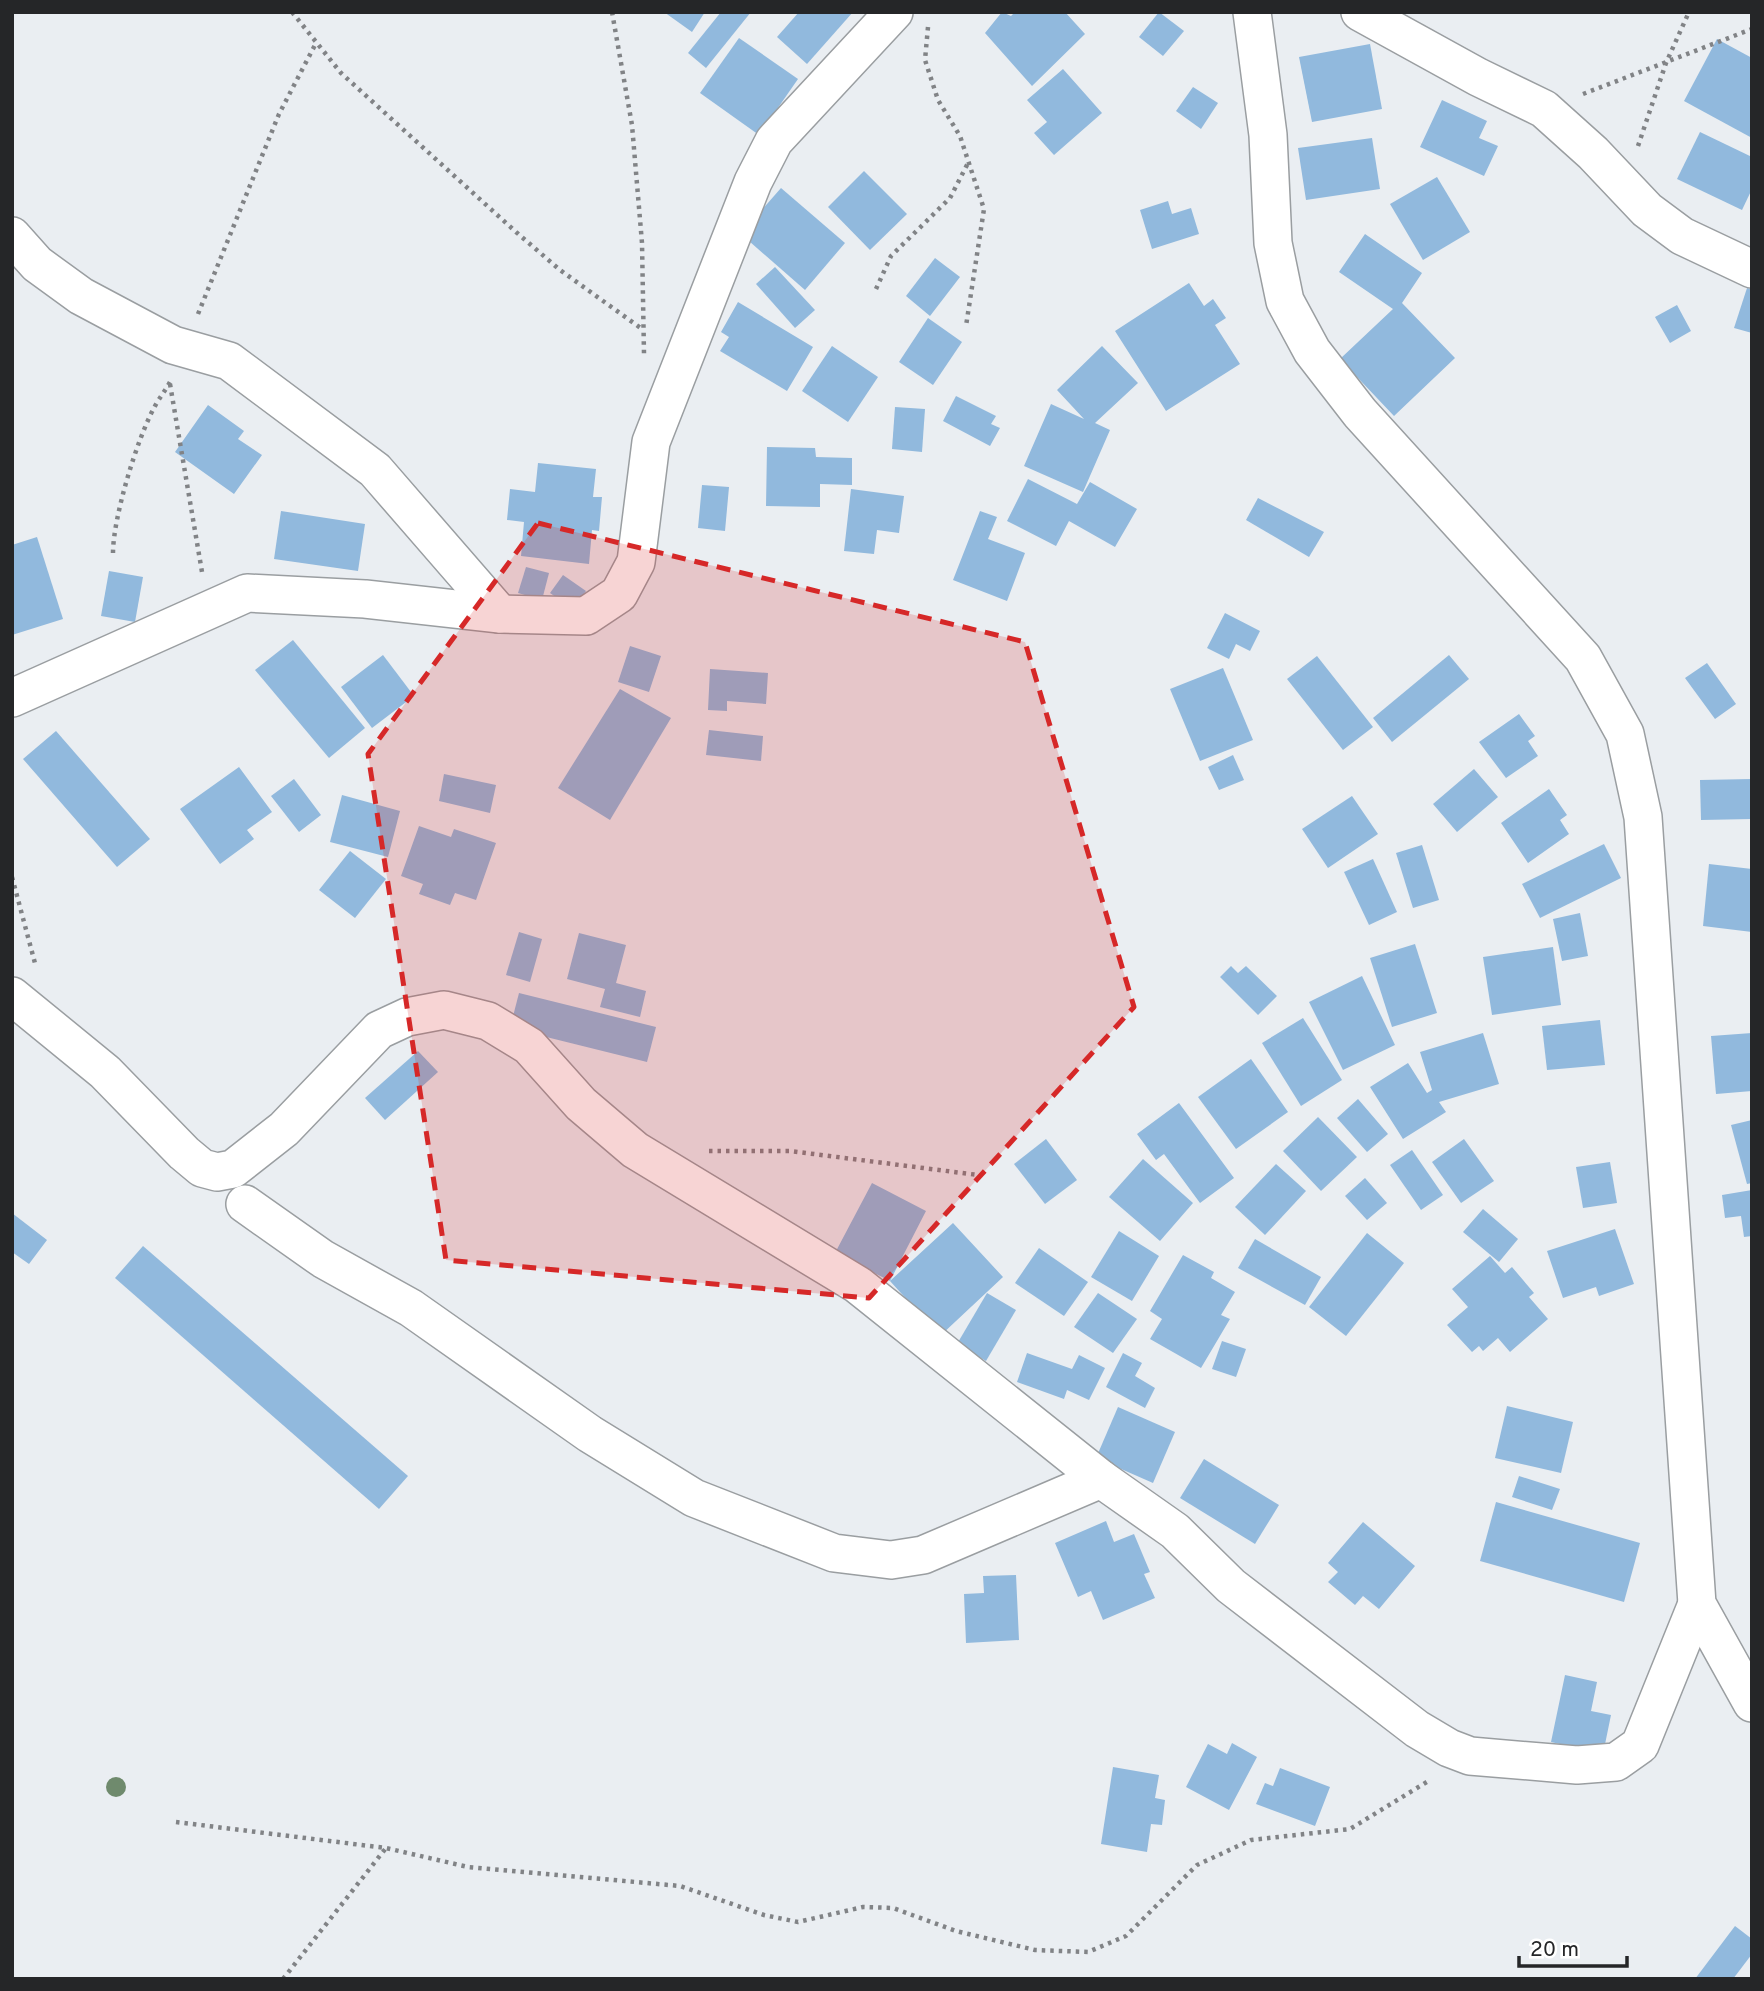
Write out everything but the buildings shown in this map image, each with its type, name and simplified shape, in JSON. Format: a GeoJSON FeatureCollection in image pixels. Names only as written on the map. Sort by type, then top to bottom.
{"type":"FeatureCollection","features":[{"type":"Feature","properties":{"kind":"street"},"geometry":{"type":"LineString","coordinates":[[12,698],[247,593],[365,599],[500,614],[586,616],[619,594],[636,562],[651,442],[753,181],[774,141],[894,12]]}},
{"type":"Feature","properties":{"kind":"street"},"geometry":{"type":"LineString","coordinates":[[1252,12],[1268,135],[1273,243],[1285,301],[1312,351],[1360,413],[1583,659],[1625,734],[1643,817],[1697,1604],[1752,1703]]}},
{"type":"Feature","properties":{"kind":"street"},"geometry":{"type":"LineString","coordinates":[[1360,12],[1478,77],[1544,109],[1593,153],[1647,210],[1682,236],[1752,269]]}},
{"type":"Feature","properties":{"kind":"street"},"geometry":{"type":"LineString","coordinates":[[12,236],[37,264],[81,296],[184,348],[229,361],[375,470],[500,614]]}},
{"type":"Feature","properties":{"kind":"street"},"geometry":{"type":"LineString","coordinates":[[12,996],[105,1073],[184,1153],[202,1168],[218,1172],[233,1169],[284,1129],[379,1030],[407,1017],[444,1010],[488,1021],[529,1046],[581,1104],[635,1150],[858,1285],[1101,1479],[1175,1531],[1231,1586],[1417,1729],[1449,1748],[1470,1756],[1577,1765],[1616,1762],[1640,1745],[1697,1604]]}},
{"type":"Feature","properties":{"kind":"street"},"geometry":{"type":"LineString","coordinates":[[245,1204],[323,1259],[411,1308],[590,1434],[694,1499],[834,1553],[891,1559],[923,1555],[1101,1479]]}},
{"type":"Feature","properties":{"kind":"path"},"geometry":{"type":"LineString","coordinates":[[292,12],[315,45],[341,73],[516,232],[560,270],[642,329]]}},
{"type":"Feature","properties":{"kind":"path"},"geometry":{"type":"LineString","coordinates":[[612,12],[632,125],[642,243],[645,366]]}},
{"type":"Feature","properties":{"kind":"path"},"geometry":{"type":"LineString","coordinates":[[1625,187],[1666,63],[1689,12]]}},
{"type":"Feature","properties":{"kind":"path"},"geometry":{"type":"LineString","coordinates":[[928,24],[925,60],[938,100],[960,136],[984,209],[966,326]]}},
{"type":"Feature","properties":{"kind":"path"},"geometry":{"type":"LineString","coordinates":[[1544,109],[1752,29]]}},
{"type":"Feature","properties":{"kind":"path"},"geometry":{"type":"LineString","coordinates":[[113,553],[113,529],[153,410],[170,383],[279,114],[315,45]]}},
{"type":"Feature","properties":{"kind":"path"},"geometry":{"type":"LineString","coordinates":[[876,289],[891,256],[950,198],[968,162]]}},
{"type":"Feature","properties":{"kind":"path"},"geometry":{"type":"LineString","coordinates":[[170,383],[196,523],[207,611]]}},
{"type":"Feature","properties":{"kind":"path"},"geometry":{"type":"LineString","coordinates":[[12,877],[38,973],[41,1020]]}},
{"type":"Feature","properties":{"kind":"path"},"geometry":{"type":"LineString","coordinates":[[699,1150],[790,1151],[978,1175]]}},
{"type":"Feature","properties":{"kind":"path"},"geometry":{"type":"LineString","coordinates":[[176,1822],[386,1848],[468,1867],[680,1886],[764,1915],[799,1922],[863,1907],[893,1908],[956,1931],[1035,1950],[1088,1952],[1126,1936],[1197,1865],[1251,1840],[1350,1829],[1470,1756]]}},
{"type":"Feature","properties":{"kind":"path"},"geometry":{"type":"LineString","coordinates":[[284,1979],[386,1848]]}},
{"type":"Feature","properties":{"kind":"highlighted area"},"geometry":{"type":"Polygon","coordinates":[[[538,523],[1025,642],[1134,1007],[869,1298],[446,1260],[368,754],[538,523]]]}}]}
